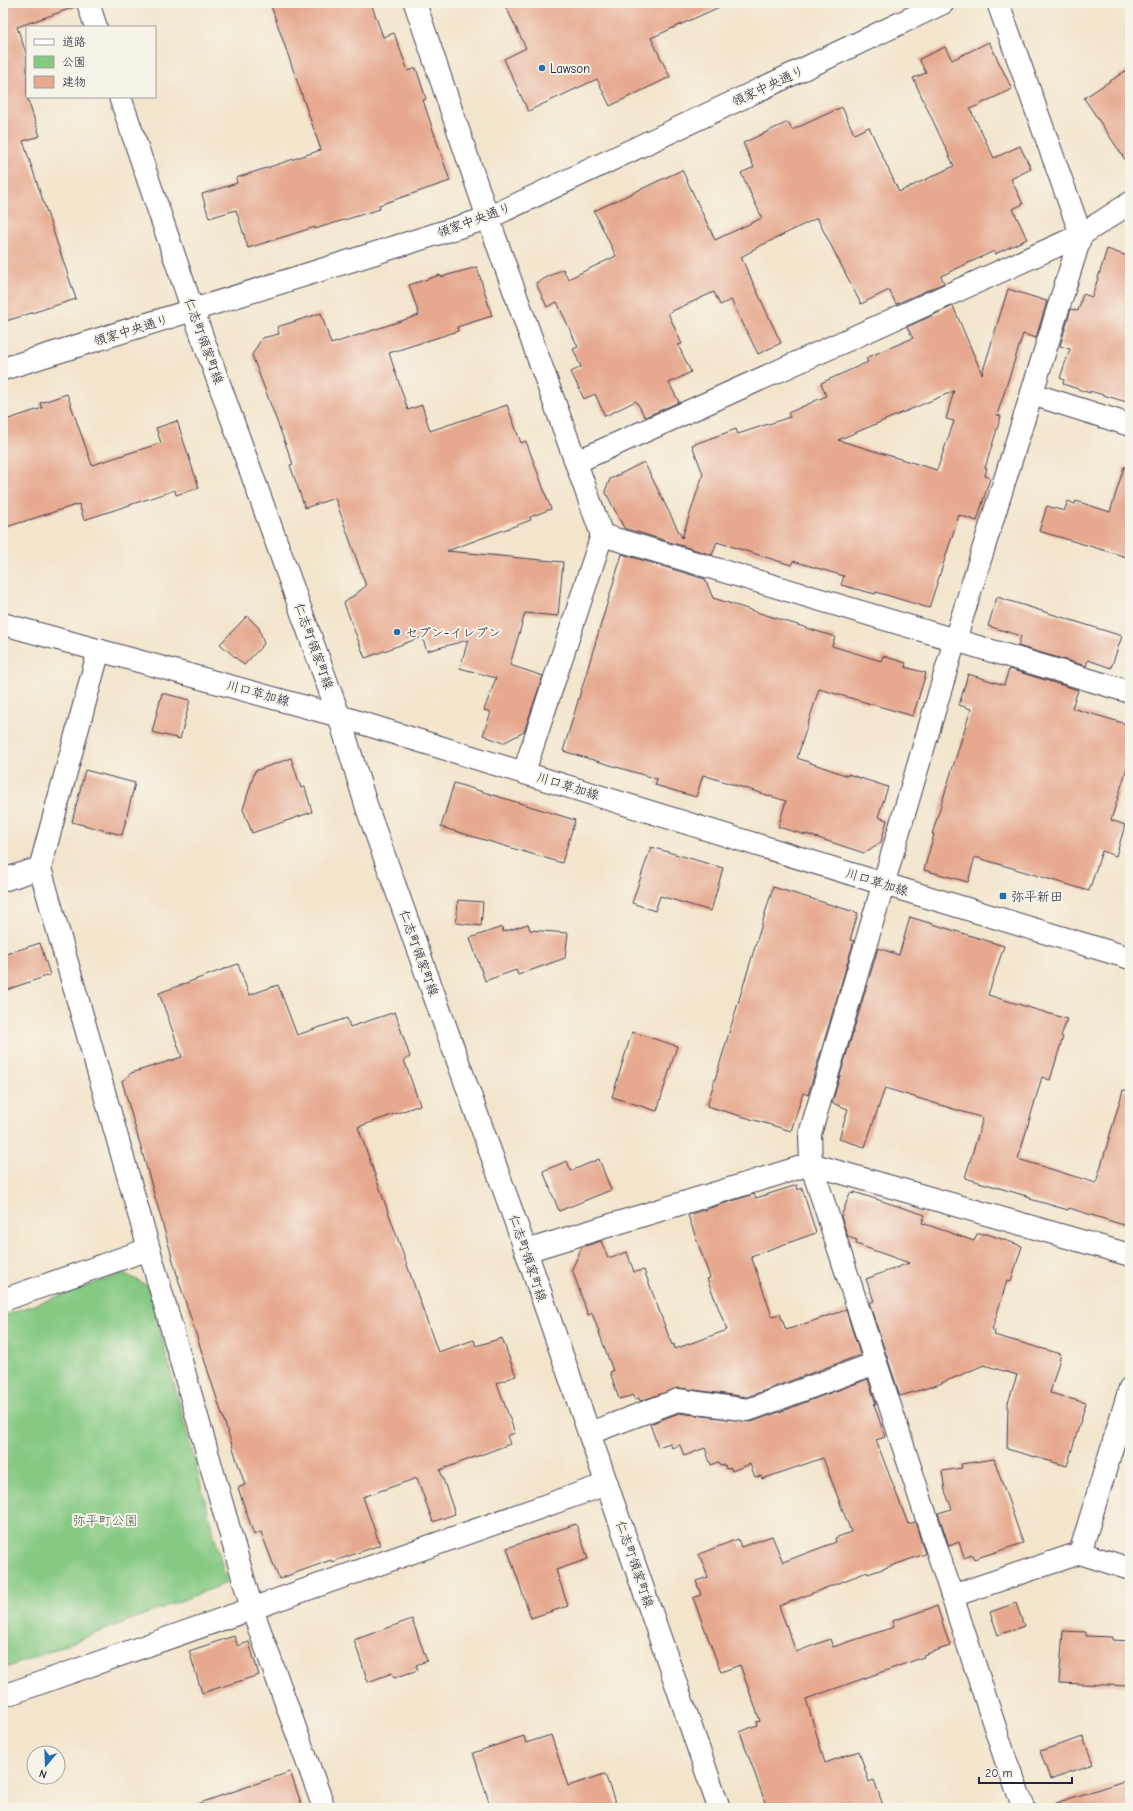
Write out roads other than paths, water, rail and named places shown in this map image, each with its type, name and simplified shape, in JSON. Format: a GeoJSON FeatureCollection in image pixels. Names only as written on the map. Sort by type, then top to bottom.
{"type":"FeatureCollection","features":[{"type":"Feature","properties":{"kind":"street"},"geometry":{"type":"LineString","coordinates":[[88,3],[96,26]]}},
{"type":"Feature","properties":{"kind":"street"},"geometry":{"type":"LineString","coordinates":[[415,3],[488,218],[602,535],[524,772]]}},
{"type":"Feature","properties":{"kind":"street","name":"領家中央通り"},"geometry":{"type":"LineString","coordinates":[[3,370],[488,218],[943,3]]}},
{"type":"Feature","properties":{"kind":"street"},"geometry":{"type":"LineString","coordinates":[[998,3],[1082,235],[955,640],[810,1134],[811,1164],[1006,1761],[1024,1808]]}},
{"type":"Feature","properties":{"kind":"street","name":"仁志町領家町線"},"geometry":{"type":"LineString","coordinates":[[120,98],[193,311],[339,716],[368,811],[590,1433],[715,1807]]}},
{"type":"Feature","properties":{"kind":"street"},"geometry":{"type":"LineString","coordinates":[[576,462],[1082,235],[1130,203]]}},
{"type":"Feature","properties":{"kind":"street"},"geometry":{"type":"LineString","coordinates":[[1032,394],[1130,425]]}},
{"type":"Feature","properties":{"kind":"street"},"geometry":{"type":"LineString","coordinates":[[602,535],[1130,692]]}},
{"type":"Feature","properties":{"kind":"street","name":"川口草加線"},"geometry":{"type":"LineString","coordinates":[[3,624],[339,716],[884,884],[1130,958]]}},
{"type":"Feature","properties":{"kind":"street"},"geometry":{"type":"LineString","coordinates":[[99,650],[40,868],[252,1609],[324,1808]]}},
{"type":"Feature","properties":{"kind":"street"},"geometry":{"type":"LineString","coordinates":[[3,880],[40,868]]}},
{"type":"Feature","properties":{"kind":"street"},"geometry":{"type":"LineString","coordinates":[[526,1251],[811,1164],[1130,1255]]}},
{"type":"Feature","properties":{"kind":"street"},"geometry":{"type":"LineString","coordinates":[[3,1300],[149,1249]]}},
{"type":"Feature","properties":{"kind":"street"},"geometry":{"type":"LineString","coordinates":[[590,1433],[678,1400],[748,1410],[876,1363]]}},
{"type":"Feature","properties":{"kind":"street"},"geometry":{"type":"LineString","coordinates":[[1080,1553],[1130,1388]]}},
{"type":"Feature","properties":{"kind":"street"},"geometry":{"type":"LineString","coordinates":[[3,1696],[607,1484]]}},
{"type":"Feature","properties":{"kind":"street"},"geometry":{"type":"LineString","coordinates":[[952,1596],[1080,1553],[1130,1569]]}},
{"type":"Feature","properties":{"kind":"place","name":"Lawson"},"geometry":{"type":"Point","coordinates":[542,68]}},
{"type":"Feature","properties":{"kind":"place","name":"セブン-イレブン"},"geometry":{"type":"Point","coordinates":[397,632]}},
{"type":"Feature","properties":{"kind":"place","name":"弥平新田"},"geometry":{"type":"Point","coordinates":[1003,896]}},
{"type":"Feature","properties":{"kind":"park label","name":"弥平町公園"},"geometry":{"type":"Point","coordinates":[105,1520]}}]}
